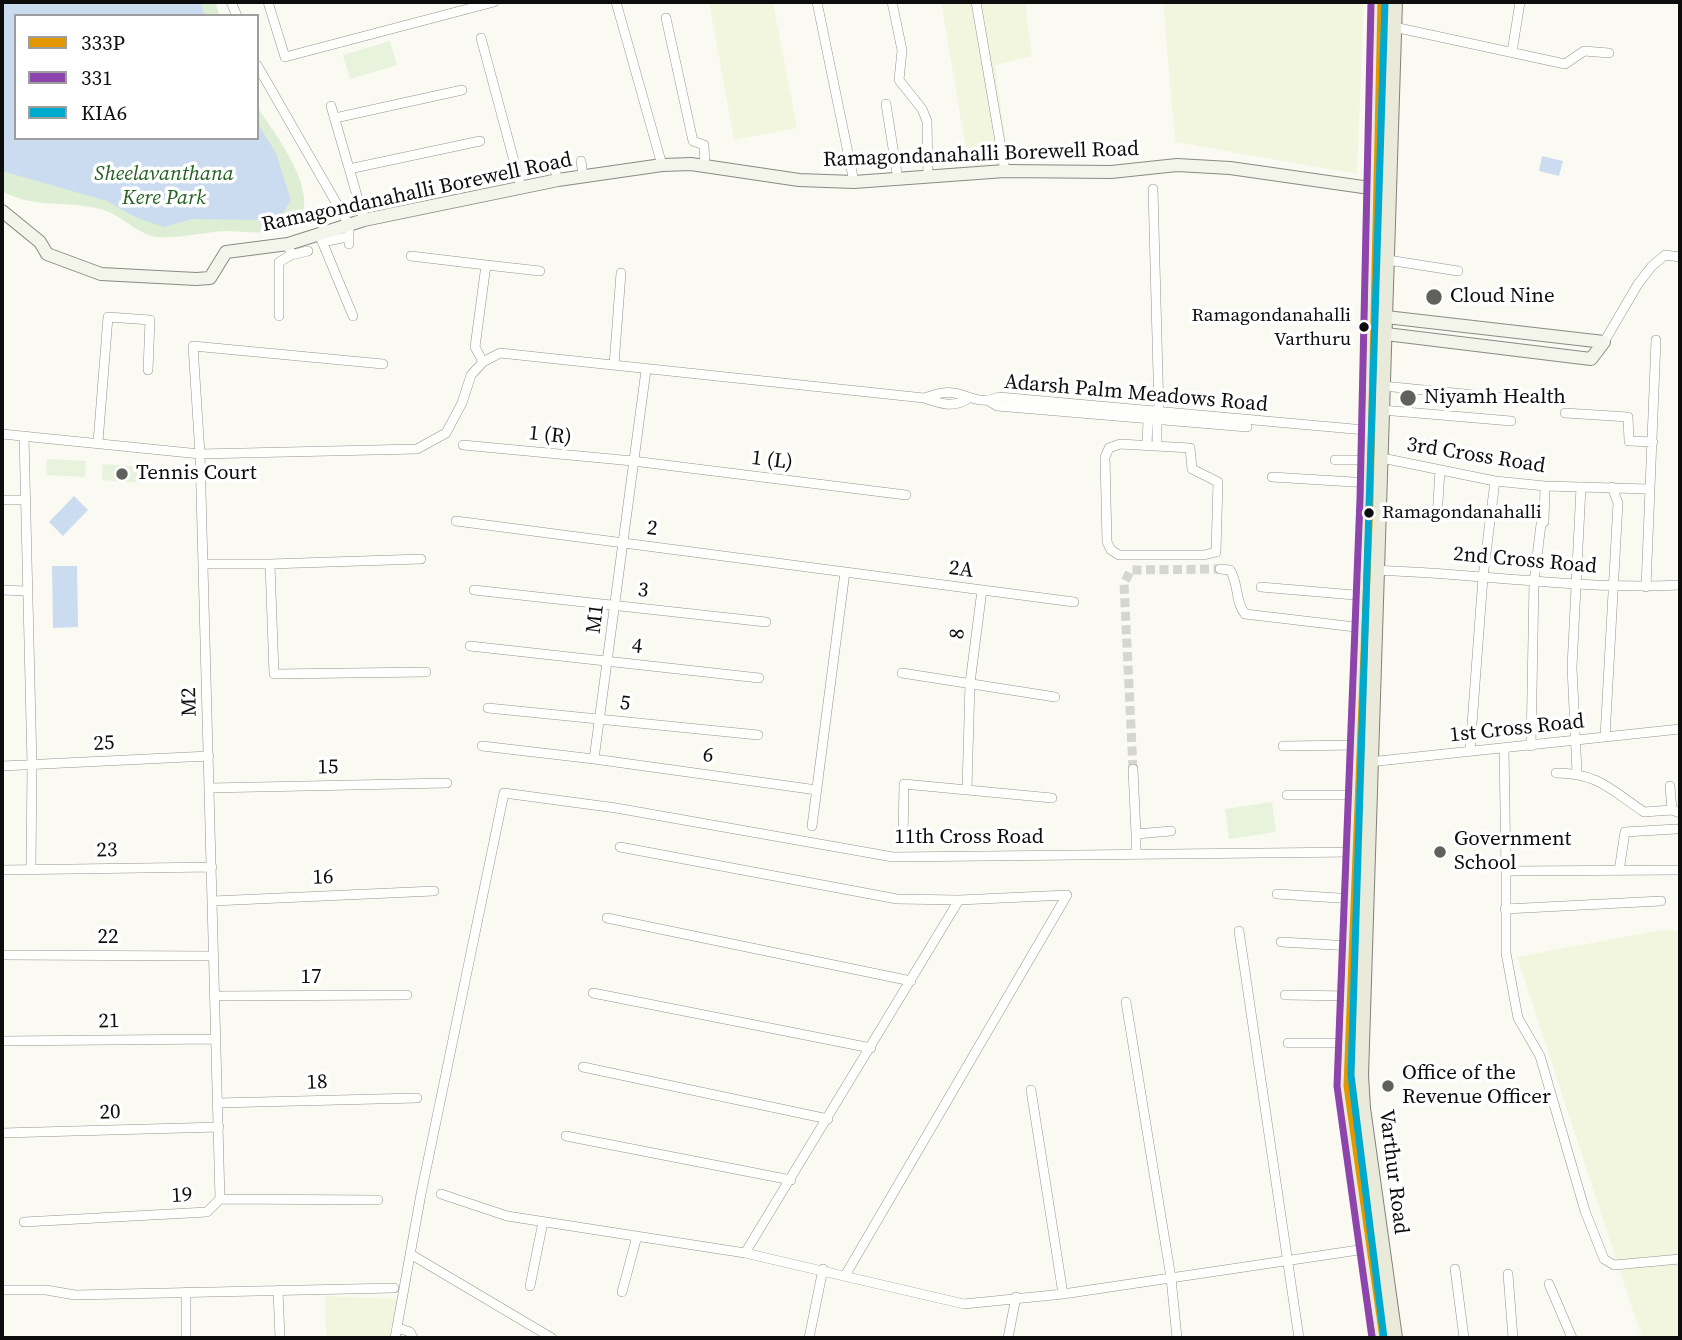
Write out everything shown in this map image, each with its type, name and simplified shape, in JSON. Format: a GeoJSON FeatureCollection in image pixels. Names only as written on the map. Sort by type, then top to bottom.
{"type":"FeatureCollection","features":[{"type":"Feature","properties":{"kind":"main road","name":"Varthur Road"},"geometry":{"type":"LineString","coordinates":[[1381,2],[1377,189],[1377,433],[1382,458],[1375,500],[1365,762],[1361,1074],[1382,1338]]}},
{"type":"Feature","properties":{"kind":"main road","name":"Varthur Road"},"geometry":{"type":"LineString","coordinates":[[1375,500],[1370,483],[1382,410],[1386,334],[1395,2]]}},
{"type":"Feature","properties":{"kind":"main road","name":"Varthur Road"},"geometry":{"type":"LineString","coordinates":[[1373,570],[1366,596],[1364,628],[1359,745],[1365,762],[1357,795],[1347,1086],[1375,1248],[1395,1338]]}},
{"type":"Feature","properties":{"kind":"street"},"geometry":{"type":"LineString","coordinates":[[268,2],[285,57],[494,2]]}},
{"type":"Feature","properties":{"kind":"street"},"geometry":{"type":"LineString","coordinates":[[616,2],[662,166]]}},
{"type":"Feature","properties":{"kind":"street"},"geometry":{"type":"LineString","coordinates":[[817,2],[854,181]]}},
{"type":"Feature","properties":{"kind":"street"},"geometry":{"type":"LineString","coordinates":[[892,2],[902,50],[899,80],[922,109],[927,121],[928,176]]}},
{"type":"Feature","properties":{"kind":"street"},"geometry":{"type":"LineString","coordinates":[[976,2],[1005,171]]}},
{"type":"Feature","properties":{"kind":"street"},"geometry":{"type":"LineString","coordinates":[[1512,52],[1520,2]]}},
{"type":"Feature","properties":{"kind":"street"},"geometry":{"type":"LineString","coordinates":[[666,18],[693,141],[704,145],[705,167]]}},
{"type":"Feature","properties":{"kind":"street"},"geometry":{"type":"LineString","coordinates":[[1394,27],[1565,64],[1584,51],[1609,53]]}},
{"type":"Feature","properties":{"kind":"street"},"geometry":{"type":"LineString","coordinates":[[481,38],[520,187]]}},
{"type":"Feature","properties":{"kind":"street"},"geometry":{"type":"LineString","coordinates":[[259,69],[348,235]]}},
{"type":"Feature","properties":{"kind":"street"},"geometry":{"type":"LineString","coordinates":[[335,118],[462,90]]}},
{"type":"Feature","properties":{"kind":"street"},"geometry":{"type":"LineString","coordinates":[[886,104],[898,180]]}},
{"type":"Feature","properties":{"kind":"street"},"geometry":{"type":"LineString","coordinates":[[331,106],[364,220]]}},
{"type":"Feature","properties":{"kind":"street"},"geometry":{"type":"LineString","coordinates":[[349,169],[480,141]]}},
{"type":"Feature","properties":{"kind":"street"},"geometry":{"type":"LineString","coordinates":[[581,162],[583,176]]}},
{"type":"Feature","properties":{"kind":"street","name":"Ramagondanahalli Borewell Road"},"geometry":{"type":"LineString","coordinates":[[2,211],[40,242],[47,254],[101,274],[210,278],[226,251],[307,248],[320,238],[348,235],[364,220],[520,187],[556,173],[583,176],[662,166],[705,167],[799,180],[854,181],[1005,171],[1111,172],[1177,165],[1230,168],[1377,189]]}},
{"type":"Feature","properties":{"kind":"street"},"geometry":{"type":"LineString","coordinates":[[1152,446],[1155,418],[1153,189]]}},
{"type":"Feature","properties":{"kind":"street"},"geometry":{"type":"LineString","coordinates":[[320,238],[353,316]]}},
{"type":"Feature","properties":{"kind":"street"},"geometry":{"type":"LineString","coordinates":[[279,316],[279,262],[290,250]]}},
{"type":"Feature","properties":{"kind":"street"},"geometry":{"type":"LineString","coordinates":[[1386,334],[1591,359],[1652,266],[1665,255],[1680,257]]}},
{"type":"Feature","properties":{"kind":"street"},"geometry":{"type":"LineString","coordinates":[[411,256],[540,271]]}},
{"type":"Feature","properties":{"kind":"street"},"geometry":{"type":"LineString","coordinates":[[1388,260],[1458,271]]}},
{"type":"Feature","properties":{"kind":"street"},"geometry":{"type":"LineString","coordinates":[[2,434],[200,454],[417,449],[446,433],[462,403],[471,375],[483,362],[475,347],[486,265]]}},
{"type":"Feature","properties":{"kind":"street"},"geometry":{"type":"LineString","coordinates":[[614,365],[621,273]]}},
{"type":"Feature","properties":{"kind":"street"},"geometry":{"type":"LineString","coordinates":[[98,442],[108,317],[150,320],[148,370]]}},
{"type":"Feature","properties":{"kind":"street"},"geometry":{"type":"LineString","coordinates":[[1386,317],[1604,342]]}},
{"type":"Feature","properties":{"kind":"street"},"geometry":{"type":"LineString","coordinates":[[1646,587],[1656,340]]}},
{"type":"Feature","properties":{"kind":"street","name":"M2"},"geometry":{"type":"LineString","coordinates":[[220,1199],[204,565],[193,346],[383,364]]}},
{"type":"Feature","properties":{"kind":"street","name":"Adarsh Palm Meadows Road"},"geometry":{"type":"LineString","coordinates":[[483,362],[500,353],[924,398],[957,405],[966,400],[989,401],[999,397],[1155,418],[1377,433]]}},
{"type":"Feature","properties":{"kind":"street","name":"M1"},"geometry":{"type":"LineString","coordinates":[[594,760],[646,370]]}},
{"type":"Feature","properties":{"kind":"street"},"geometry":{"type":"LineString","coordinates":[[1383,386],[1505,398]]}},
{"type":"Feature","properties":{"kind":"street"},"geometry":{"type":"LineString","coordinates":[[1382,410],[1511,421]]}},
{"type":"Feature","properties":{"kind":"street"},"geometry":{"type":"LineString","coordinates":[[1565,413],[1628,417],[1629,441],[1653,442]]}},
{"type":"Feature","properties":{"kind":"street"},"geometry":{"type":"LineString","coordinates":[[24,436],[32,765],[31,869]]}},
{"type":"Feature","properties":{"kind":"street"},"geometry":{"type":"LineString","coordinates":[[1120,444],[1152,446],[1191,448],[1192,469],[1218,482],[1216,552],[1204,555],[1119,555],[1111,550],[1107,542],[1105,457],[1109,448],[1120,444]]}},
{"type":"Feature","properties":{"kind":"street","name":"1 (R)"},"geometry":{"type":"LineString","coordinates":[[463,445],[634,461]]}},
{"type":"Feature","properties":{"kind":"street","name":"3rd Cross Road"},"geometry":{"type":"LineString","coordinates":[[1382,458],[1495,481],[1545,486],[1648,489]]}},
{"type":"Feature","properties":{"kind":"street"},"geometry":{"type":"LineString","coordinates":[[1335,460],[1364,460]]}},
{"type":"Feature","properties":{"kind":"street","name":"1 (L)"},"geometry":{"type":"LineString","coordinates":[[634,461],[906,495]]}},
{"type":"Feature","properties":{"kind":"street"},"geometry":{"type":"LineString","coordinates":[[1437,518],[1440,470]]}},
{"type":"Feature","properties":{"kind":"street"},"geometry":{"type":"LineString","coordinates":[[1272,477],[1370,483]]}},
{"type":"Feature","properties":{"kind":"street"},"geometry":{"type":"LineString","coordinates":[[1470,751],[1483,577],[1495,481]]}},
{"type":"Feature","properties":{"kind":"street"},"geometry":{"type":"LineString","coordinates":[[1531,746],[1534,582],[1541,524],[1544,522],[1545,486]]}},
{"type":"Feature","properties":{"kind":"street"},"geometry":{"type":"LineString","coordinates":[[1577,773],[1572,667],[1581,487]]}},
{"type":"Feature","properties":{"kind":"street"},"geometry":{"type":"LineString","coordinates":[[1605,737],[1618,503],[1612,487]]}},
{"type":"Feature","properties":{"kind":"street"},"geometry":{"type":"LineString","coordinates":[[2,500],[25,500]]}},
{"type":"Feature","properties":{"kind":"street","name":"2"},"geometry":{"type":"LineString","coordinates":[[456,521],[845,572]]}},
{"type":"Feature","properties":{"kind":"street"},"geometry":{"type":"LineString","coordinates":[[204,565],[421,559]]}},
{"type":"Feature","properties":{"kind":"street"},"geometry":{"type":"LineString","coordinates":[[270,564],[274,674],[426,672]]}},
{"type":"Feature","properties":{"kind":"street"},"geometry":{"type":"LineString","coordinates":[[1220,569],[1230,570],[1236,579],[1240,608],[1245,614],[1364,628]]}},
{"type":"Feature","properties":{"kind":"street","name":"2nd Cross Road"},"geometry":{"type":"LineString","coordinates":[[1373,570],[1534,582],[1646,587],[1680,585]]}},
{"type":"Feature","properties":{"kind":"street"},"geometry":{"type":"LineString","coordinates":[[812,826],[845,572]]}},
{"type":"Feature","properties":{"kind":"street","name":"2A"},"geometry":{"type":"LineString","coordinates":[[845,572],[1074,602]]}},
{"type":"Feature","properties":{"kind":"street"},"geometry":{"type":"LineString","coordinates":[[1261,587],[1366,596]]}},
{"type":"Feature","properties":{"kind":"street"},"geometry":{"type":"LineString","coordinates":[[2,590],[26,591]]}},
{"type":"Feature","properties":{"kind":"street","name":"3"},"geometry":{"type":"LineString","coordinates":[[474,590],[766,622]]}},
{"type":"Feature","properties":{"kind":"street","name":"8"},"geometry":{"type":"LineString","coordinates":[[967,789],[970,683],[982,590]]}},
{"type":"Feature","properties":{"kind":"street","name":"4"},"geometry":{"type":"LineString","coordinates":[[470,646],[759,678]]}},
{"type":"Feature","properties":{"kind":"street"},"geometry":{"type":"LineString","coordinates":[[902,673],[1055,697]]}},
{"type":"Feature","properties":{"kind":"street","name":"5"},"geometry":{"type":"LineString","coordinates":[[488,708],[758,735]]}},
{"type":"Feature","properties":{"kind":"street","name":"1st Cross Road"},"geometry":{"type":"LineString","coordinates":[[1365,762],[1680,729]]}},
{"type":"Feature","properties":{"kind":"street"},"geometry":{"type":"LineString","coordinates":[[1283,746],[1359,745]]}},
{"type":"Feature","properties":{"kind":"street"},"geometry":{"type":"LineString","coordinates":[[482,746],[594,760]]}},
{"type":"Feature","properties":{"kind":"street"},"geometry":{"type":"LineString","coordinates":[[1504,748],[1506,953],[1518,1018],[1540,1056],[1585,1212],[1604,1259],[1614,1265],[1680,1259]]}},
{"type":"Feature","properties":{"kind":"street","name":"25"},"geometry":{"type":"LineString","coordinates":[[2,766],[209,756]]}},
{"type":"Feature","properties":{"kind":"street","name":"6"},"geometry":{"type":"LineString","coordinates":[[594,760],[817,790]]}},
{"type":"Feature","properties":{"kind":"street"},"geometry":{"type":"LineString","coordinates":[[1133,768],[1136,854]]}},
{"type":"Feature","properties":{"kind":"street"},"geometry":{"type":"LineString","coordinates":[[1556,773],[1577,773],[1605,782],[1640,811],[1676,812],[1670,786]]}},
{"type":"Feature","properties":{"kind":"street","name":"15"},"geometry":{"type":"LineString","coordinates":[[210,788],[447,783]]}},
{"type":"Feature","properties":{"kind":"street"},"geometry":{"type":"LineString","coordinates":[[903,839],[904,784],[1052,798]]}},
{"type":"Feature","properties":{"kind":"street","name":"11th Cross Road"},"geometry":{"type":"LineString","coordinates":[[412,1255],[421,1194],[504,793],[616,808],[893,858],[1356,852]]}},
{"type":"Feature","properties":{"kind":"street"},"geometry":{"type":"LineString","coordinates":[[1287,795],[1357,795]]}},
{"type":"Feature","properties":{"kind":"street"},"geometry":{"type":"LineString","coordinates":[[1619,871],[1625,832],[1676,829]]}},
{"type":"Feature","properties":{"kind":"street"},"geometry":{"type":"LineString","coordinates":[[1136,834],[1171,831]]}},
{"type":"Feature","properties":{"kind":"street"},"geometry":{"type":"LineString","coordinates":[[620,848],[897,899],[959,900],[1067,895],[846,1274]]}},
{"type":"Feature","properties":{"kind":"street","name":"23"},"geometry":{"type":"LineString","coordinates":[[2,870],[212,867]]}},
{"type":"Feature","properties":{"kind":"street"},"geometry":{"type":"LineString","coordinates":[[1506,871],[1680,870]]}},
{"type":"Feature","properties":{"kind":"street","name":"16"},"geometry":{"type":"LineString","coordinates":[[213,901],[434,891]]}},
{"type":"Feature","properties":{"kind":"street"},"geometry":{"type":"LineString","coordinates":[[1277,894],[1354,899]]}},
{"type":"Feature","properties":{"kind":"street"},"geometry":{"type":"LineString","coordinates":[[745,1253],[959,900]]}},
{"type":"Feature","properties":{"kind":"street"},"geometry":{"type":"LineString","coordinates":[[1505,909],[1661,901]]}},
{"type":"Feature","properties":{"kind":"street"},"geometry":{"type":"LineString","coordinates":[[607,918],[911,981]]}},
{"type":"Feature","properties":{"kind":"street"},"geometry":{"type":"LineString","coordinates":[[1239,931],[1299,1338]]}},
{"type":"Feature","properties":{"kind":"street"},"geometry":{"type":"LineString","coordinates":[[1281,942],[1352,946]]}},
{"type":"Feature","properties":{"kind":"street","name":"22"},"geometry":{"type":"LineString","coordinates":[[2,955],[214,956]]}},
{"type":"Feature","properties":{"kind":"street"},"geometry":{"type":"LineString","coordinates":[[593,993],[871,1048]]}},
{"type":"Feature","properties":{"kind":"street","name":"17"},"geometry":{"type":"LineString","coordinates":[[215,996],[407,995]]}},
{"type":"Feature","properties":{"kind":"street"},"geometry":{"type":"LineString","coordinates":[[1285,995],[1350,996]]}},
{"type":"Feature","properties":{"kind":"street"},"geometry":{"type":"LineString","coordinates":[[1126,1002],[1171,1279],[1177,1338]]}},
{"type":"Feature","properties":{"kind":"street","name":"21"},"geometry":{"type":"LineString","coordinates":[[2,1041],[216,1039]]}},
{"type":"Feature","properties":{"kind":"street"},"geometry":{"type":"LineString","coordinates":[[1289,1043],[1349,1043]]}},
{"type":"Feature","properties":{"kind":"street"},"geometry":{"type":"LineString","coordinates":[[583,1066],[828,1119]]}},
{"type":"Feature","properties":{"kind":"street"},"geometry":{"type":"LineString","coordinates":[[1031,1090],[1063,1294]]}},
{"type":"Feature","properties":{"kind":"street","name":"18"},"geometry":{"type":"LineString","coordinates":[[218,1103],[417,1098]]}},
{"type":"Feature","properties":{"kind":"street","name":"20"},"geometry":{"type":"LineString","coordinates":[[2,1133],[219,1128]]}},
{"type":"Feature","properties":{"kind":"street"},"geometry":{"type":"LineString","coordinates":[[566,1136],[791,1180]]}},
{"type":"Feature","properties":{"kind":"street"},"geometry":{"type":"LineString","coordinates":[[441,1195],[507,1216],[745,1253],[846,1274],[964,1304],[1063,1294],[1375,1248]]}},
{"type":"Feature","properties":{"kind":"street","name":"19"},"geometry":{"type":"LineString","coordinates":[[24,1222],[207,1212],[220,1199],[378,1200]]}},
{"type":"Feature","properties":{"kind":"street"},"geometry":{"type":"LineString","coordinates":[[530,1286],[543,1222]]}},
{"type":"Feature","properties":{"kind":"street"},"geometry":{"type":"LineString","coordinates":[[622,1292],[638,1236]]}},
{"type":"Feature","properties":{"kind":"street"},"geometry":{"type":"LineString","coordinates":[[413,1338],[410,1332],[396,1333],[412,1255],[552,1338]]}},
{"type":"Feature","properties":{"kind":"street"},"geometry":{"type":"LineString","coordinates":[[809,1338],[823,1269]]}},
{"type":"Feature","properties":{"kind":"street"},"geometry":{"type":"LineString","coordinates":[[1455,1269],[1464,1338]]}},
{"type":"Feature","properties":{"kind":"street"},"geometry":{"type":"LineString","coordinates":[[1508,1274],[1513,1338]]}},
{"type":"Feature","properties":{"kind":"street"},"geometry":{"type":"LineString","coordinates":[[1549,1284],[1571,1338]]}},
{"type":"Feature","properties":{"kind":"street"},"geometry":{"type":"LineString","coordinates":[[2,1290],[46,1290],[75,1295],[394,1288]]}},
{"type":"Feature","properties":{"kind":"street"},"geometry":{"type":"LineString","coordinates":[[278,1290],[280,1338]]}},
{"type":"Feature","properties":{"kind":"street"},"geometry":{"type":"LineString","coordinates":[[186,1293],[186,1338]]}},
{"type":"Feature","properties":{"kind":"street"},"geometry":{"type":"LineString","coordinates":[[1008,1338],[1016,1297]]}},
{"type":"Feature","properties":{"kind":"green space","name":"Sheelavanthana Kere Park"},"geometry":{"type":"Polygon","coordinates":[[[2,2],[215,2],[219,14],[14,14],[14,140],[259,140],[259,110],[295,168],[302,186],[304,203],[301,217],[282,230],[226,231],[157,237],[142,232],[100,209],[26,200],[2,191],[2,2]]]}},
{"type":"Feature","properties":{"kind":"green space"},"geometry":{"type":"Polygon","coordinates":[[[709,2],[773,2],[797,128],[734,140],[709,2]]]}},
{"type":"Feature","properties":{"kind":"green space"},"geometry":{"type":"Polygon","coordinates":[[[941,2],[1025,2],[1032,56],[995,65],[1009,164],[969,166],[941,2]]]}},
{"type":"Feature","properties":{"kind":"green space"},"geometry":{"type":"Polygon","coordinates":[[[1163,2],[1364,2],[1357,174],[1175,142],[1163,2]]]}},
{"type":"Feature","properties":{"kind":"green space"},"geometry":{"type":"Polygon","coordinates":[[[390,41],[397,65],[350,79],[343,55],[390,41]]]}},
{"type":"Feature","properties":{"kind":"green space","name":"Tennis Court"},"geometry":{"type":"Polygon","coordinates":[[[47,459],[86,461],[85,477],[46,475],[47,459]]]}},
{"type":"Feature","properties":{"kind":"green space","name":"Tennis Court"},"geometry":{"type":"Polygon","coordinates":[[[103,464],[142,467],[141,483],[102,480],[103,464]]]}},
{"type":"Feature","properties":{"kind":"green space"},"geometry":{"type":"Polygon","coordinates":[[[1272,802],[1276,832],[1229,839],[1225,809],[1272,802]]]}},
{"type":"Feature","properties":{"kind":"green space"},"geometry":{"type":"Polygon","coordinates":[[[1661,930],[1680,931],[1680,1338],[1642,1338],[1517,957],[1661,930]]]}},
{"type":"Feature","properties":{"kind":"green space"},"geometry":{"type":"Polygon","coordinates":[[[325,1296],[399,1299],[389,1338],[326,1338],[325,1296]]]}},
{"type":"Feature","properties":{"kind":"water","name":"Sheelavanthana Kere Park"},"geometry":{"type":"Polygon","coordinates":[[[2,2],[200,2],[204,14],[14,14],[14,140],[259,140],[259,125],[276,153],[291,200],[283,213],[271,220],[192,219],[164,227],[137,218],[107,201],[2,171],[2,2]]]}},
{"type":"Feature","properties":{"kind":"water"},"geometry":{"type":"Polygon","coordinates":[[[1542,156],[1563,161],[1559,176],[1539,171],[1542,156]]]}},
{"type":"Feature","properties":{"kind":"water"},"geometry":{"type":"Polygon","coordinates":[[[74,496],[88,510],[63,536],[49,522],[74,496]]]}},
{"type":"Feature","properties":{"kind":"water"},"geometry":{"type":"Polygon","coordinates":[[[52,566],[77,566],[78,627],[53,628],[52,566]]]}},
{"type":"Feature","properties":{"kind":"tunnel"},"geometry":{"type":"LineString","coordinates":[[1133,769],[1124,583],[1131,570],[1220,569]]}},
{"type":"Feature","properties":{"kind":"transit line","name":"331"},"geometry":{"type":"LineString","coordinates":[[1371,2],[1360,499],[1337,1086],[1372,1338]]}},
{"type":"Feature","properties":{"kind":"transit line","name":"333P"},"geometry":{"type":"LineString","coordinates":[[1381,2],[1370,499],[1347,1086],[1383,1338]]}},
{"type":"Feature","properties":{"kind":"transit line","name":"KIA6"},"geometry":{"type":"LineString","coordinates":[[1384,1338],[1351,1075],[1385,2]]}},
{"type":"Feature","properties":{"kind":"place","name":"Cloud Nine"},"geometry":{"type":"Point","coordinates":[1434,297]}},
{"type":"Feature","properties":{"kind":"place","name":"Ramagondanahalli Varthuru"},"geometry":{"type":"Point","coordinates":[1364,327]}},
{"type":"Feature","properties":{"kind":"place","name":"Niyamh Health"},"geometry":{"type":"Point","coordinates":[1408,398]}},
{"type":"Feature","properties":{"kind":"place","name":"Tennis Court"},"geometry":{"type":"Point","coordinates":[122,474]}},
{"type":"Feature","properties":{"kind":"place","name":"Ramagondanahalli"},"geometry":{"type":"Point","coordinates":[1369,513]}},
{"type":"Feature","properties":{"kind":"place","name":"Government School"},"geometry":{"type":"Point","coordinates":[1440,852]}},
{"type":"Feature","properties":{"kind":"place","name":"Office of the Revenue Officer"},"geometry":{"type":"Point","coordinates":[1388,1086]}}]}
